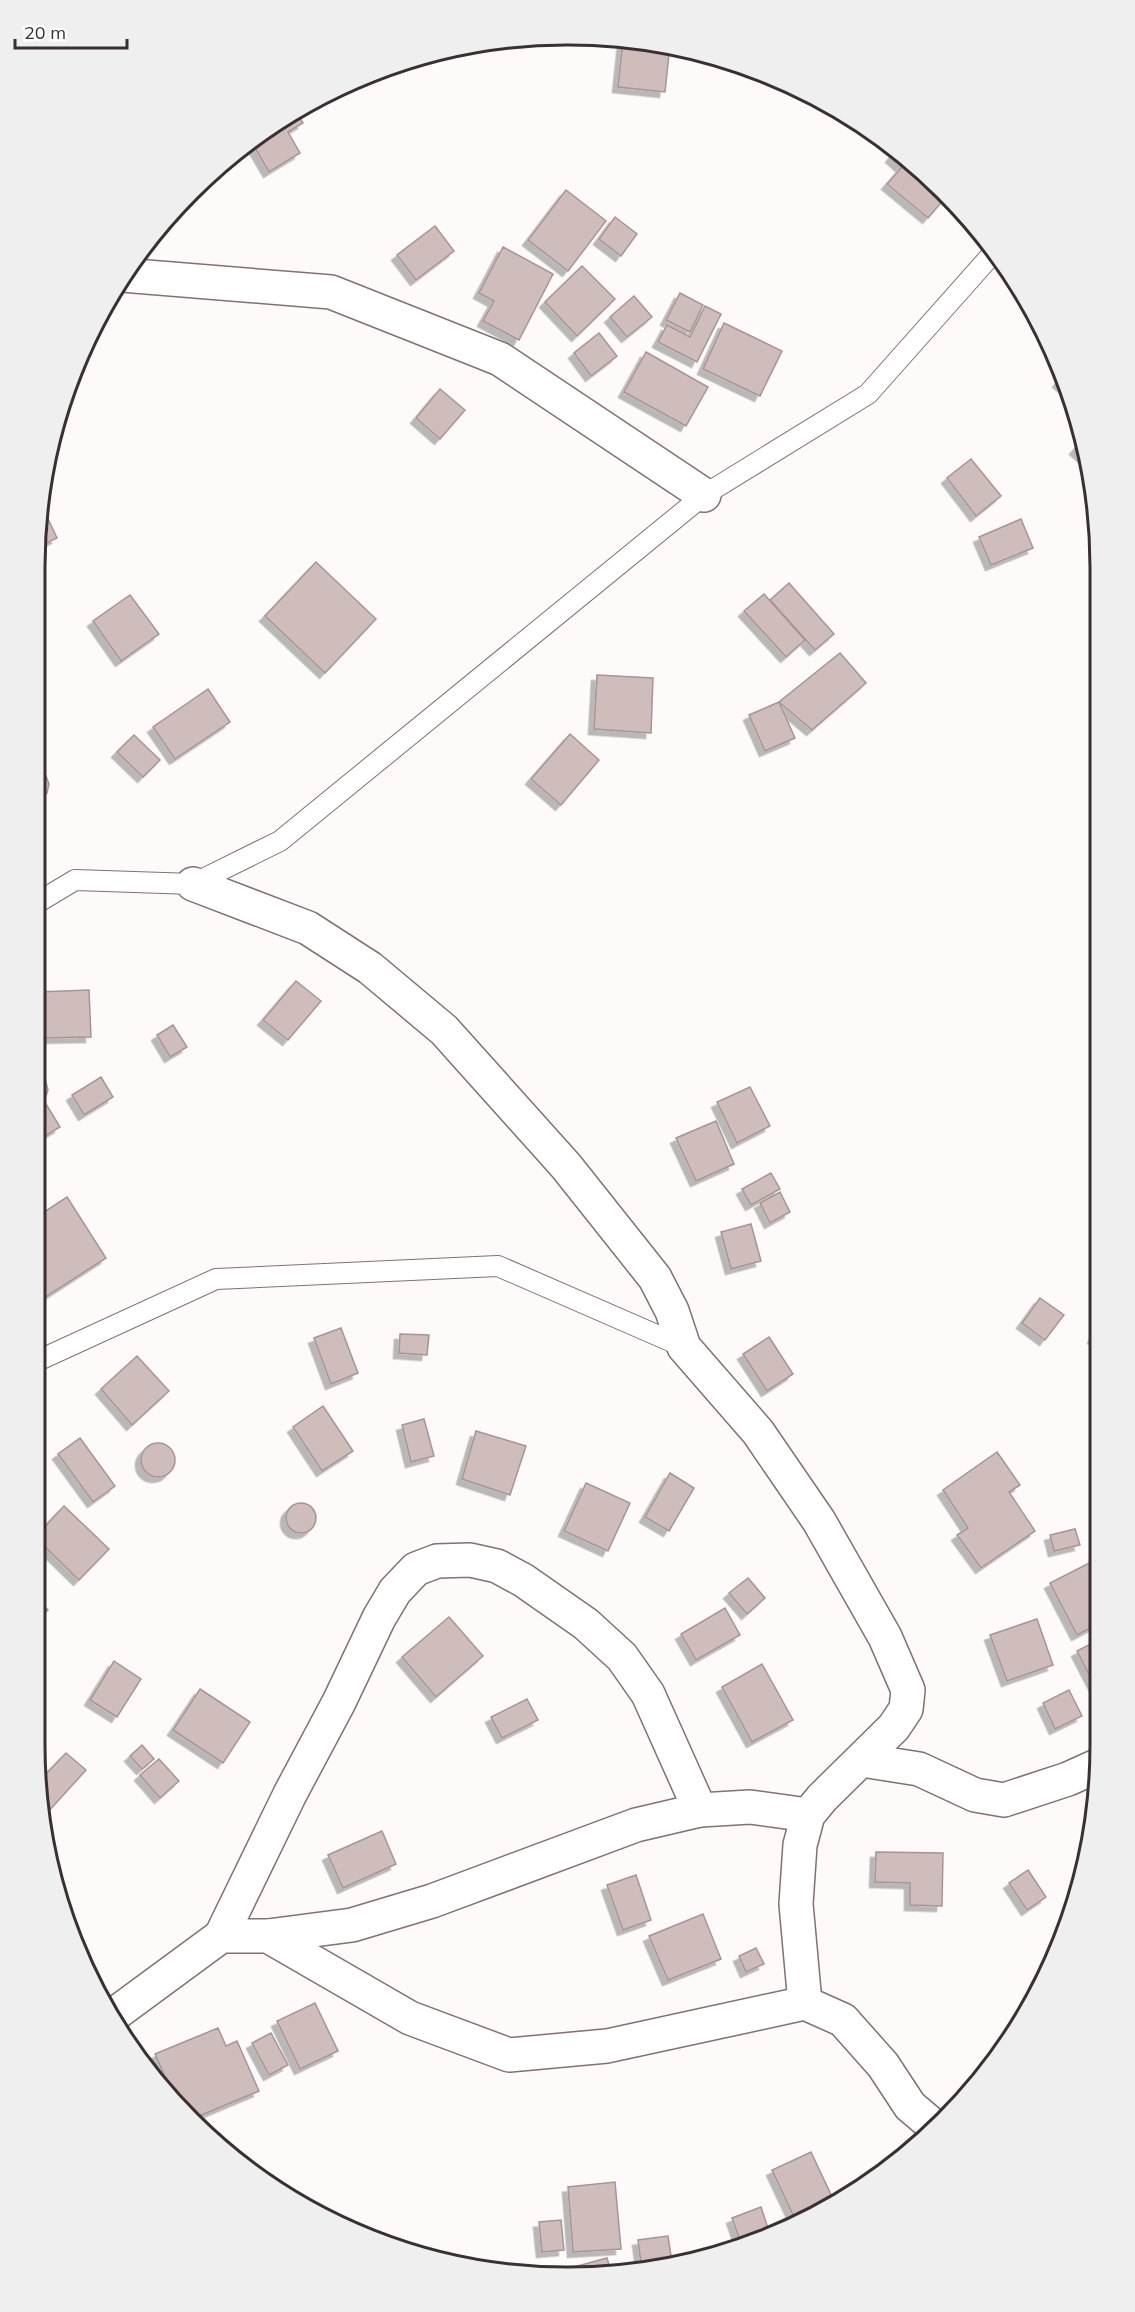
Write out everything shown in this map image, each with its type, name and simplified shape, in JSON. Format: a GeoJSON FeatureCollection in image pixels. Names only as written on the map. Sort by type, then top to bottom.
{"type":"FeatureCollection","features":[{"type":"Feature","properties":{"kind":"street"},"geometry":{"type":"LineString","coordinates":[[134,276],[331,292],[500,359],[704,495]]}},
{"type":"Feature","properties":{"kind":"street"},"geometry":{"type":"LineString","coordinates":[[193,884],[308,928],[370,968],[444,1030],[566,1166],[655,1278],[672,1311],[684,1347],[758,1432],[819,1521],[885,1637],[908,1690],[906,1709],[894,1727],[822,1798],[808,1815],[800,1845],[796,1904],[805,2002]]}},
{"type":"Feature","properties":{"kind":"street"},"geometry":{"type":"LineString","coordinates":[[118,2011],[221,1936],[379,1618],[395,1591],[416,1569],[437,1561],[470,1560],[497,1566],[523,1580],[586,1624],[622,1657],[648,1694],[700,1810]]}},
{"type":"Feature","properties":{"kind":"street"},"geometry":{"type":"LineString","coordinates":[[862,1760],[919,1769],[975,1794],[1004,1800],[1068,1779],[1089,1769]]}},
{"type":"Feature","properties":{"kind":"street"},"geometry":{"type":"LineString","coordinates":[[221,1936],[268,1936],[352,1925],[432,1901],[636,1825],[700,1810],[750,1807],[808,1815]]}},
{"type":"Feature","properties":{"kind":"street"},"geometry":{"type":"LineString","coordinates":[[268,1936],[410,2018],[509,2055],[607,2046],[805,2002],[843,2020],[884,2065],[910,2106],[929,2122]]}},
{"type":"Feature","properties":{"kind":"lane"},"geometry":{"type":"LineString","coordinates":[[45,897],[75,880],[193,884],[279,842],[704,495],[868,394],[989,258]]}},
{"type":"Feature","properties":{"kind":"lane"},"geometry":{"type":"LineString","coordinates":[[45,1357],[216,1279],[498,1266],[684,1347]]}},
{"type":"Feature","properties":{"kind":"building"},"geometry":{"type":"Polygon","coordinates":[[[622,48],[669,55],[665,92],[618,87],[622,48]]]}},
{"type":"Feature","properties":{"kind":"building"},"geometry":{"type":"Polygon","coordinates":[[[300,118],[303,123],[288,132],[300,153],[269,172],[255,148],[300,118]]]}},
{"type":"Feature","properties":{"kind":"building"},"geometry":{"type":"Polygon","coordinates":[[[895,160],[941,203],[928,218],[887,184],[902,167],[895,160]]]}},
{"type":"Feature","properties":{"kind":"building"},"geometry":{"type":"Polygon","coordinates":[[[566,190],[606,221],[568,271],[528,240],[566,190]]]}},
{"type":"Feature","properties":{"kind":"building"},"geometry":{"type":"Polygon","coordinates":[[[615,217],[637,234],[621,256],[599,239],[615,217]]]}},
{"type":"Feature","properties":{"kind":"building"},"geometry":{"type":"Polygon","coordinates":[[[435,226],[454,251],[416,280],[397,255],[435,226]]]}},
{"type":"Feature","properties":{"kind":"building"},"geometry":{"type":"Polygon","coordinates":[[[503,247],[553,274],[519,340],[483,321],[494,301],[479,293],[503,247]]]}},
{"type":"Feature","properties":{"kind":"building"},"geometry":{"type":"Polygon","coordinates":[[[582,266],[615,299],[577,336],[545,302],[582,266]]]}},
{"type":"Feature","properties":{"kind":"building"},"geometry":{"type":"Polygon","coordinates":[[[680,293],[703,305],[690,332],[666,320],[680,293]]]}},
{"type":"Feature","properties":{"kind":"building"},"geometry":{"type":"Polygon","coordinates":[[[634,296],[652,317],[627,337],[610,317],[634,296]]]}},
{"type":"Feature","properties":{"kind":"building"},"geometry":{"type":"Polygon","coordinates":[[[705,306],[721,314],[697,362],[658,342],[667,325],[690,337],[705,306]]]}},
{"type":"Feature","properties":{"kind":"building"},"geometry":{"type":"Polygon","coordinates":[[[724,323],[782,351],[760,396],[703,369],[724,323]]]}},
{"type":"Feature","properties":{"kind":"building"},"geometry":{"type":"Polygon","coordinates":[[[599,333],[617,356],[591,376],[574,353],[599,333]]]}},
{"type":"Feature","properties":{"kind":"building"},"geometry":{"type":"Polygon","coordinates":[[[646,352],[708,387],[686,426],[624,392],[646,352]]]}},
{"type":"Feature","properties":{"kind":"building"},"geometry":{"type":"Polygon","coordinates":[[[440,389],[465,410],[440,439],[416,418],[440,389]]]}},
{"type":"Feature","properties":{"kind":"building"},"geometry":{"type":"Polygon","coordinates":[[[971,459],[1001,496],[976,516],[947,478],[971,459]]]}},
{"type":"Feature","properties":{"kind":"building"},"geometry":{"type":"Polygon","coordinates":[[[47,518],[57,538],[46,543],[47,518]]]}},
{"type":"Feature","properties":{"kind":"building"},"geometry":{"type":"Polygon","coordinates":[[[1021,519],[1033,548],[991,565],[979,537],[1021,519]]]}},
{"type":"Feature","properties":{"kind":"building"},"geometry":{"type":"Polygon","coordinates":[[[316,562],[376,619],[325,673],[265,616],[316,562]]]}},
{"type":"Feature","properties":{"kind":"building"},"geometry":{"type":"Polygon","coordinates":[[[789,583],[834,634],[815,650],[770,600],[789,583]]]}},
{"type":"Feature","properties":{"kind":"building"},"geometry":{"type":"Polygon","coordinates":[[[764,594],[805,640],[786,657],[744,611],[764,594]]]}},
{"type":"Feature","properties":{"kind":"building"},"geometry":{"type":"Polygon","coordinates":[[[130,595],[159,634],[121,661],[93,621],[130,595]]]}},
{"type":"Feature","properties":{"kind":"building"},"geometry":{"type":"Polygon","coordinates":[[[840,653],[866,683],[812,730],[779,702],[840,653]]]}},
{"type":"Feature","properties":{"kind":"building"},"geometry":{"type":"Polygon","coordinates":[[[597,675],[653,678],[651,733],[594,729],[597,675]]]}},
{"type":"Feature","properties":{"kind":"building"},"geometry":{"type":"Polygon","coordinates":[[[208,689],[230,722],[175,759],[153,727],[208,689]]]}},
{"type":"Feature","properties":{"kind":"building"},"geometry":{"type":"Polygon","coordinates":[[[779,702],[795,738],[765,751],[749,715],[779,702]]]}},
{"type":"Feature","properties":{"kind":"building"},"geometry":{"type":"Polygon","coordinates":[[[570,734],[599,760],[561,805],[531,779],[570,734]]]}},
{"type":"Feature","properties":{"kind":"building"},"geometry":{"type":"Polygon","coordinates":[[[134,735],[160,760],[143,777],[117,752],[134,735]]]}},
{"type":"Feature","properties":{"kind":"building"},"geometry":{"type":"Polygon","coordinates":[[[45,775],[49,784],[45,794],[45,775]]]}},
{"type":"Feature","properties":{"kind":"building"},"geometry":{"type":"Polygon","coordinates":[[[296,981],[321,1001],[288,1040],[263,1020],[296,981]]]}},
{"type":"Feature","properties":{"kind":"building"},"geometry":{"type":"Polygon","coordinates":[[[89,990],[91,1037],[45,1038],[45,992],[89,990]]]}},
{"type":"Feature","properties":{"kind":"building"},"geometry":{"type":"Polygon","coordinates":[[[173,1025],[187,1047],[170,1057],[157,1035],[173,1025]]]}},
{"type":"Feature","properties":{"kind":"building"},"geometry":{"type":"Polygon","coordinates":[[[101,1077],[113,1097],[84,1115],[72,1095],[101,1077]]]}},
{"type":"Feature","properties":{"kind":"building"},"geometry":{"type":"Polygon","coordinates":[[[45,1079],[48,1090],[45,1099],[45,1079]]]}},
{"type":"Feature","properties":{"kind":"building"},"geometry":{"type":"Polygon","coordinates":[[[750,1087],[770,1126],[737,1143],[717,1102],[750,1087]]]}},
{"type":"Feature","properties":{"kind":"building"},"geometry":{"type":"Polygon","coordinates":[[[45,1105],[60,1127],[45,1136],[45,1105]]]}},
{"type":"Feature","properties":{"kind":"building"},"geometry":{"type":"Polygon","coordinates":[[[716,1121],[734,1164],[696,1181],[676,1138],[716,1121]]]}},
{"type":"Feature","properties":{"kind":"building"},"geometry":{"type":"Polygon","coordinates":[[[771,1173],[780,1189],[751,1205],[742,1189],[771,1173]]]}},
{"type":"Feature","properties":{"kind":"building"},"geometry":{"type":"Polygon","coordinates":[[[780,1192],[790,1212],[770,1223],[760,1203],[780,1192]]]}},
{"type":"Feature","properties":{"kind":"building"},"geometry":{"type":"Polygon","coordinates":[[[67,1197],[106,1258],[45,1297],[45,1211],[67,1197]]]}},
{"type":"Feature","properties":{"kind":"building"},"geometry":{"type":"Polygon","coordinates":[[[751,1224],[761,1261],[731,1269],[721,1232],[751,1224]]]}},
{"type":"Feature","properties":{"kind":"building"},"geometry":{"type":"Polygon","coordinates":[[[1040,1298],[1064,1315],[1045,1340],[1022,1323],[1040,1298]]]}},
{"type":"Feature","properties":{"kind":"building"},"geometry":{"type":"Polygon","coordinates":[[[341,1328],[358,1373],[331,1384],[314,1338],[341,1328]]]}},
{"type":"Feature","properties":{"kind":"building"},"geometry":{"type":"Polygon","coordinates":[[[400,1334],[429,1335],[427,1355],[399,1353],[400,1334]]]}},
{"type":"Feature","properties":{"kind":"building"},"geometry":{"type":"Polygon","coordinates":[[[769,1337],[793,1374],[767,1391],[743,1354],[769,1337]]]}},
{"type":"Feature","properties":{"kind":"building"},"geometry":{"type":"Polygon","coordinates":[[[137,1356],[169,1391],[132,1425],[101,1389],[137,1356]]]}},
{"type":"Feature","properties":{"kind":"building"},"geometry":{"type":"Polygon","coordinates":[[[323,1406],[353,1451],[322,1471],[293,1427],[323,1406]]]}},
{"type":"Feature","properties":{"kind":"building"},"geometry":{"type":"Polygon","coordinates":[[[424,1419],[434,1456],[411,1462],[402,1425],[424,1419]]]}},
{"type":"Feature","properties":{"kind":"building"},"geometry":{"type":"Polygon","coordinates":[[[476,1431],[526,1446],[510,1495],[462,1479],[476,1431]]]}},
{"type":"Feature","properties":{"kind":"building"},"geometry":{"type":"Polygon","coordinates":[[[80,1438],[115,1486],[93,1502],[58,1454],[80,1438]]]}},
{"type":"Feature","properties":{"kind":"building"},"geometry":{"type":"Polygon","coordinates":[[[158,1443],[170,1448],[175,1460],[170,1472],[158,1477],[146,1472],[141,1460],[146,1448],[158,1443]]]}},
{"type":"Feature","properties":{"kind":"building"},"geometry":{"type":"Polygon","coordinates":[[[997,1452],[1020,1485],[1009,1492],[1035,1531],[981,1568],[957,1535],[968,1528],[943,1490],[997,1452]]]}},
{"type":"Feature","properties":{"kind":"building"},"geometry":{"type":"Polygon","coordinates":[[[670,1473],[694,1488],[669,1531],[645,1517],[670,1473]]]}},
{"type":"Feature","properties":{"kind":"building"},"geometry":{"type":"Polygon","coordinates":[[[586,1483],[630,1503],[608,1551],[564,1531],[586,1483]]]}},
{"type":"Feature","properties":{"kind":"building"},"geometry":{"type":"Polygon","coordinates":[[[301,1503],[307,1504],[315,1512],[315,1524],[307,1532],[301,1533],[295,1532],[287,1524],[286,1518],[287,1512],[295,1504],[301,1503]]]}},
{"type":"Feature","properties":{"kind":"building"},"geometry":{"type":"Polygon","coordinates":[[[64,1506],[109,1549],[79,1580],[45,1547],[45,1526],[64,1506]]]}},
{"type":"Feature","properties":{"kind":"building"},"geometry":{"type":"Polygon","coordinates":[[[1075,1529],[1080,1545],[1054,1551],[1050,1535],[1075,1529]]]}},
{"type":"Feature","properties":{"kind":"building"},"geometry":{"type":"Polygon","coordinates":[[[1090,1563],[1090,1628],[1077,1635],[1050,1583],[1090,1563]]]}},
{"type":"Feature","properties":{"kind":"building"},"geometry":{"type":"Polygon","coordinates":[[[748,1578],[765,1598],[747,1614],[729,1593],[748,1578]]]}},
{"type":"Feature","properties":{"kind":"building"},"geometry":{"type":"Polygon","coordinates":[[[725,1608],[740,1635],[696,1660],[681,1634],[725,1608]]]}},
{"type":"Feature","properties":{"kind":"building"},"geometry":{"type":"Polygon","coordinates":[[[449,1617],[483,1656],[436,1697],[402,1657],[449,1617]]]}},
{"type":"Feature","properties":{"kind":"building"},"geometry":{"type":"Polygon","coordinates":[[[1037,1619],[1053,1665],[1007,1681],[990,1635],[1037,1619]]]}},
{"type":"Feature","properties":{"kind":"building"},"geometry":{"type":"Polygon","coordinates":[[[1090,1644],[1090,1676],[1077,1651],[1090,1644]]]}},
{"type":"Feature","properties":{"kind":"building"},"geometry":{"type":"Polygon","coordinates":[[[114,1661],[141,1679],[117,1717],[90,1700],[114,1661]]]}},
{"type":"Feature","properties":{"kind":"building"},"geometry":{"type":"Polygon","coordinates":[[[762,1664],[793,1720],[752,1742],[722,1687],[762,1664]]]}},
{"type":"Feature","properties":{"kind":"building"},"geometry":{"type":"Polygon","coordinates":[[[200,1689],[250,1722],[223,1763],[173,1730],[200,1689]]]}},
{"type":"Feature","properties":{"kind":"building"},"geometry":{"type":"Polygon","coordinates":[[[1069,1690],[1082,1716],[1055,1729],[1043,1703],[1069,1690]]]}},
{"type":"Feature","properties":{"kind":"building"},"geometry":{"type":"Polygon","coordinates":[[[527,1699],[538,1720],[502,1738],[491,1717],[527,1699]]]}},
{"type":"Feature","properties":{"kind":"building"},"geometry":{"type":"Polygon","coordinates":[[[142,1745],[154,1759],[142,1769],[130,1756],[142,1745]]]}},
{"type":"Feature","properties":{"kind":"building"},"geometry":{"type":"Polygon","coordinates":[[[66,1753],[86,1770],[49,1811],[46,1774],[66,1753]]]}},
{"type":"Feature","properties":{"kind":"building"},"geometry":{"type":"Polygon","coordinates":[[[159,1759],[179,1781],[160,1798],[140,1775],[159,1759]]]}},
{"type":"Feature","properties":{"kind":"building"},"geometry":{"type":"Polygon","coordinates":[[[382,1831],[396,1864],[343,1888],[328,1855],[382,1831]]]}},
{"type":"Feature","properties":{"kind":"building"},"geometry":{"type":"Polygon","coordinates":[[[876,1852],[943,1853],[942,1906],[910,1905],[910,1883],[875,1882],[876,1852]]]}},
{"type":"Feature","properties":{"kind":"building"},"geometry":{"type":"Polygon","coordinates":[[[1028,1870],[1046,1897],[1027,1910],[1009,1883],[1028,1870]]]}},
{"type":"Feature","properties":{"kind":"building"},"geometry":{"type":"Polygon","coordinates":[[[636,1875],[651,1920],[623,1930],[607,1885],[636,1875]]]}},
{"type":"Feature","properties":{"kind":"building"},"geometry":{"type":"Polygon","coordinates":[[[703,1914],[721,1959],[668,1980],[649,1936],[703,1914]]]}},
{"type":"Feature","properties":{"kind":"building"},"geometry":{"type":"Polygon","coordinates":[[[756,1948],[764,1964],[746,1972],[739,1956],[756,1948]]]}},
{"type":"Feature","properties":{"kind":"building"},"geometry":{"type":"Polygon","coordinates":[[[315,2003],[338,2051],[300,2069],[277,2021],[315,2003]]]}},
{"type":"Feature","properties":{"kind":"building"},"geometry":{"type":"Polygon","coordinates":[[[218,2028],[226,2046],[237,2041],[259,2091],[200,2116],[165,2078],[155,2054],[218,2028]]]}},
{"type":"Feature","properties":{"kind":"building"},"geometry":{"type":"Polygon","coordinates":[[[271,2033],[288,2065],[269,2075],[252,2043],[271,2033]]]}},
{"type":"Feature","properties":{"kind":"building"},"geometry":{"type":"Polygon","coordinates":[[[811,2152],[831,2196],[793,2215],[772,2170],[811,2152]]]}},
{"type":"Feature","properties":{"kind":"building"},"geometry":{"type":"Polygon","coordinates":[[[615,2182],[621,2249],[573,2252],[568,2187],[615,2182]]]}},
{"type":"Feature","properties":{"kind":"building"},"geometry":{"type":"Polygon","coordinates":[[[761,2207],[768,2227],[739,2238],[732,2218],[761,2207]]]}},
{"type":"Feature","properties":{"kind":"building"},"geometry":{"type":"Polygon","coordinates":[[[561,2220],[564,2250],[542,2252],[539,2222],[561,2220]]]}},
{"type":"Feature","properties":{"kind":"building"},"geometry":{"type":"Polygon","coordinates":[[[668,2236],[671,2256],[641,2262],[638,2240],[668,2236]]]}},
{"type":"Feature","properties":{"kind":"building"},"geometry":{"type":"Polygon","coordinates":[[[607,2258],[609,2265],[602,2266],[574,2267],[607,2258]]]}}]}
